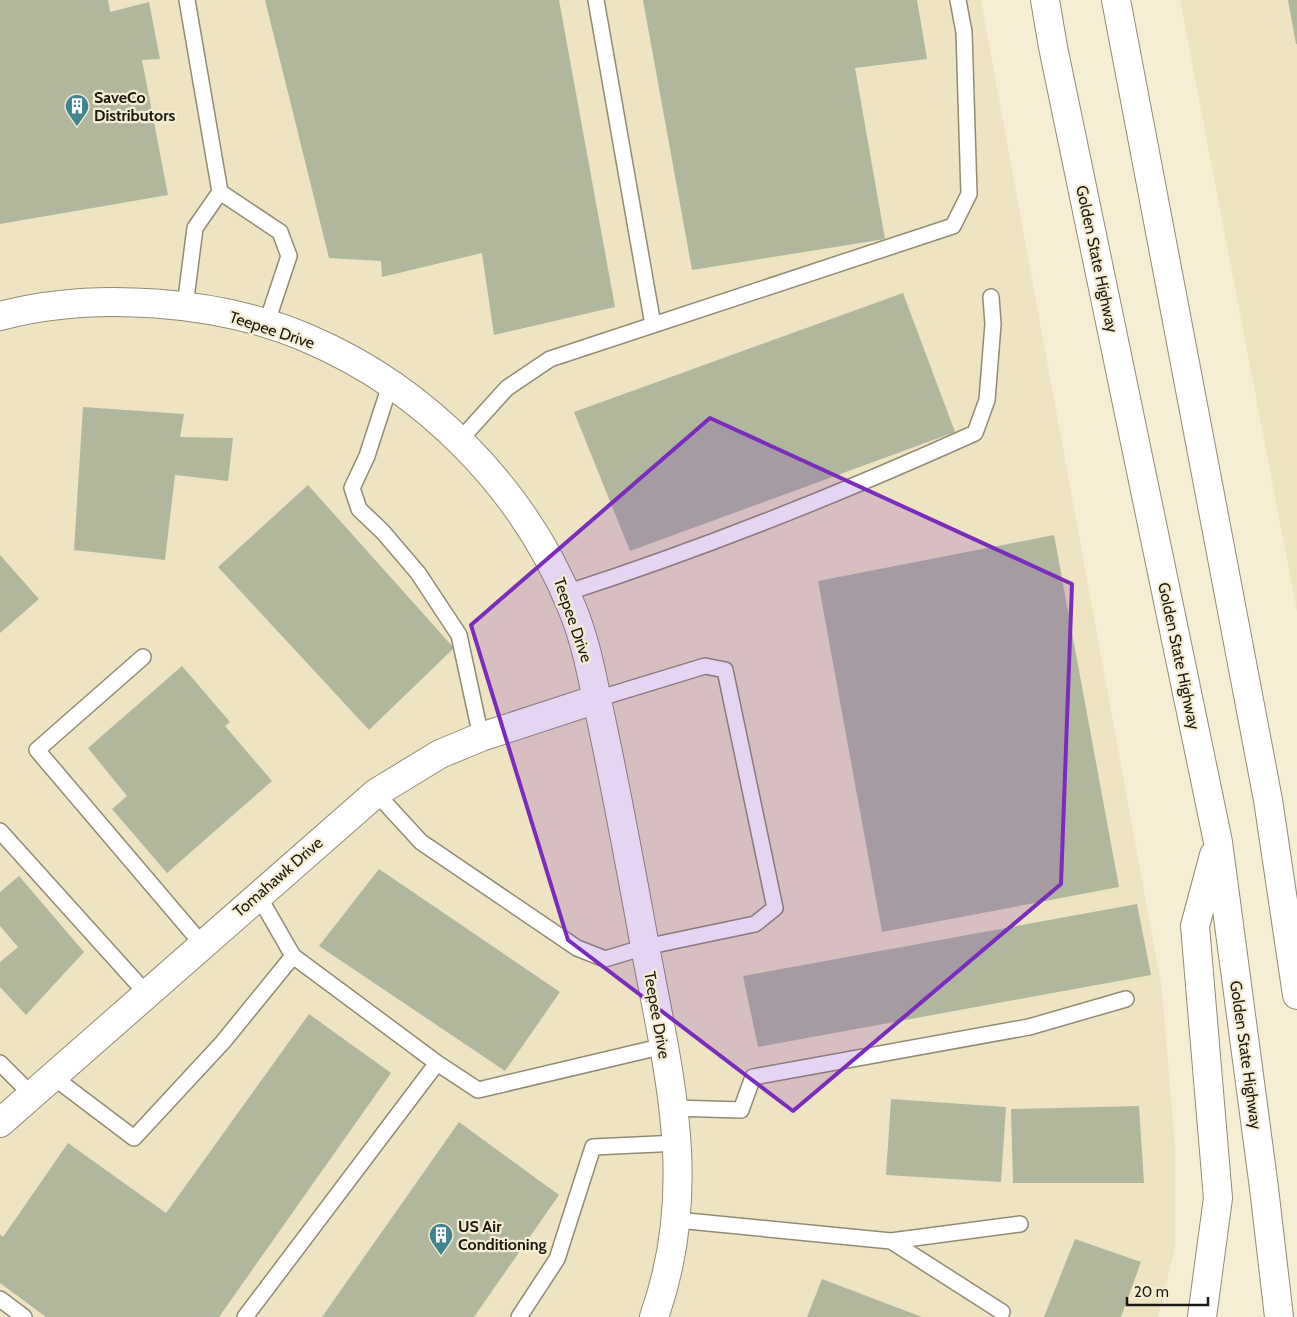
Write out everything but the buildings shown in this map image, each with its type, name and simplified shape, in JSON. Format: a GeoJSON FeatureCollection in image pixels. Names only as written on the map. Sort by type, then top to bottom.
{"type":"FeatureCollection","features":[{"type":"Feature","properties":{"kind":"main road","name":"Golden State Highway"},"geometry":{"type":"LineString","coordinates":[[1045,0],[1053,47],[1218,842],[1264,1188],[1279,1317]]}},
{"type":"Feature","properties":{"kind":"main road"},"geometry":{"type":"LineString","coordinates":[[1116,0],[1268,800],[1297,995]]}},
{"type":"Feature","properties":{"kind":"main road","name":"Teepee Drive"},"geometry":{"type":"LineString","coordinates":[[0,316],[26,309],[110,301],[185,306],[266,325],[308,338],[379,376],[438,421],[481,462],[521,515],[552,563],[566,593],[584,641],[614,781],[664,1046],[678,1143],[679,1188],[677,1220],[660,1300],[654,1317]]}},
{"type":"Feature","properties":{"kind":"main road","name":"Tomahawk Drive"},"geometry":{"type":"LineString","coordinates":[[0,1123],[376,793],[440,754],[481,737],[597,700]]}},
{"type":"Feature","properties":{"kind":"main road"},"geometry":{"type":"LineString","coordinates":[[1268,800],[1297,861]]}},
{"type":"Feature","properties":{"kind":"main road"},"geometry":{"type":"LineString","coordinates":[[1202,1317],[1218,1198],[1195,926],[1218,842]]}},
{"type":"Feature","properties":{"kind":"lane"},"geometry":{"type":"LineString","coordinates":[[185,306],[195,228],[220,192],[187,0]]}},
{"type":"Feature","properties":{"kind":"lane"},"geometry":{"type":"LineString","coordinates":[[596,0],[652,325]]}},
{"type":"Feature","properties":{"kind":"lane"},"geometry":{"type":"LineString","coordinates":[[459,441],[507,388],[550,359],[953,226],[969,194],[964,32],[958,0]]}},
{"type":"Feature","properties":{"kind":"lane"},"geometry":{"type":"LineString","coordinates":[[220,192],[280,232],[289,256],[266,325]]}},
{"type":"Feature","properties":{"kind":"lane"},"geometry":{"type":"LineString","coordinates":[[566,593],[634,571],[875,477],[975,433],[987,400],[993,324],[991,296]]}},
{"type":"Feature","properties":{"kind":"lane"},"geometry":{"type":"LineString","coordinates":[[390,385],[367,456],[352,488],[359,509],[384,532],[418,574],[459,635],[481,737]]}},
{"type":"Feature","properties":{"kind":"lane"},"geometry":{"type":"LineString","coordinates":[[143,657],[37,750],[202,944]]}},
{"type":"Feature","properties":{"kind":"lane"},"geometry":{"type":"LineString","coordinates":[[376,793],[421,842],[578,948],[606,959],[645,947],[755,924],[775,908],[725,670],[705,666],[597,700]]}},
{"type":"Feature","properties":{"kind":"lane"},"geometry":{"type":"LineString","coordinates":[[0,830],[146,993]]}},
{"type":"Feature","properties":{"kind":"lane"},"geometry":{"type":"LineString","coordinates":[[258,895],[293,956],[437,1063],[478,1090],[664,1046]]}},
{"type":"Feature","properties":{"kind":"lane"},"geometry":{"type":"LineString","coordinates":[[52,1076],[134,1138],[223,1042],[293,956]]}},
{"type":"Feature","properties":{"kind":"lane"},"geometry":{"type":"LineString","coordinates":[[673,1108],[741,1110],[753,1077],[1029,1027],[1126,999]]}},
{"type":"Feature","properties":{"kind":"lane"},"geometry":{"type":"LineString","coordinates":[[0,1063],[32,1095]]}},
{"type":"Feature","properties":{"kind":"lane"},"geometry":{"type":"LineString","coordinates":[[245,1317],[437,1063]]}},
{"type":"Feature","properties":{"kind":"lane"},"geometry":{"type":"LineString","coordinates":[[520,1317],[557,1259],[593,1147],[678,1143]]}},
{"type":"Feature","properties":{"kind":"lane"},"geometry":{"type":"LineString","coordinates":[[677,1220],[891,1241],[1020,1224]]}},
{"type":"Feature","properties":{"kind":"lane"},"geometry":{"type":"LineString","coordinates":[[891,1241],[1002,1312]]}},
{"type":"Feature","properties":{"kind":"lane"},"geometry":{"type":"LineString","coordinates":[[0,1299],[24,1317]]}},
{"type":"Feature","properties":{"kind":"highlighted area"},"geometry":{"type":"Polygon","coordinates":[[[710,418],[1072,584],[1061,884],[793,1111],[568,940],[471,625],[710,418]]]}},
{"type":"Feature","properties":{"kind":"shaded area"},"geometry":{"type":"Polygon","coordinates":[[[0,0],[981,0],[1162,989],[1175,1145],[1175,1247],[1158,1317],[0,1317],[0,0]]]}},
{"type":"Feature","properties":{"kind":"shaded area"},"geometry":{"type":"Polygon","coordinates":[[[1180,0],[1297,0],[1297,612],[1180,0]]]}},
{"type":"Feature","properties":{"kind":"place","name":"SaveCo Distributors"},"geometry":{"type":"Point","coordinates":[77,127]}},
{"type":"Feature","properties":{"kind":"place","name":"US Air Conditioning"},"geometry":{"type":"Point","coordinates":[441,1256]}}]}
